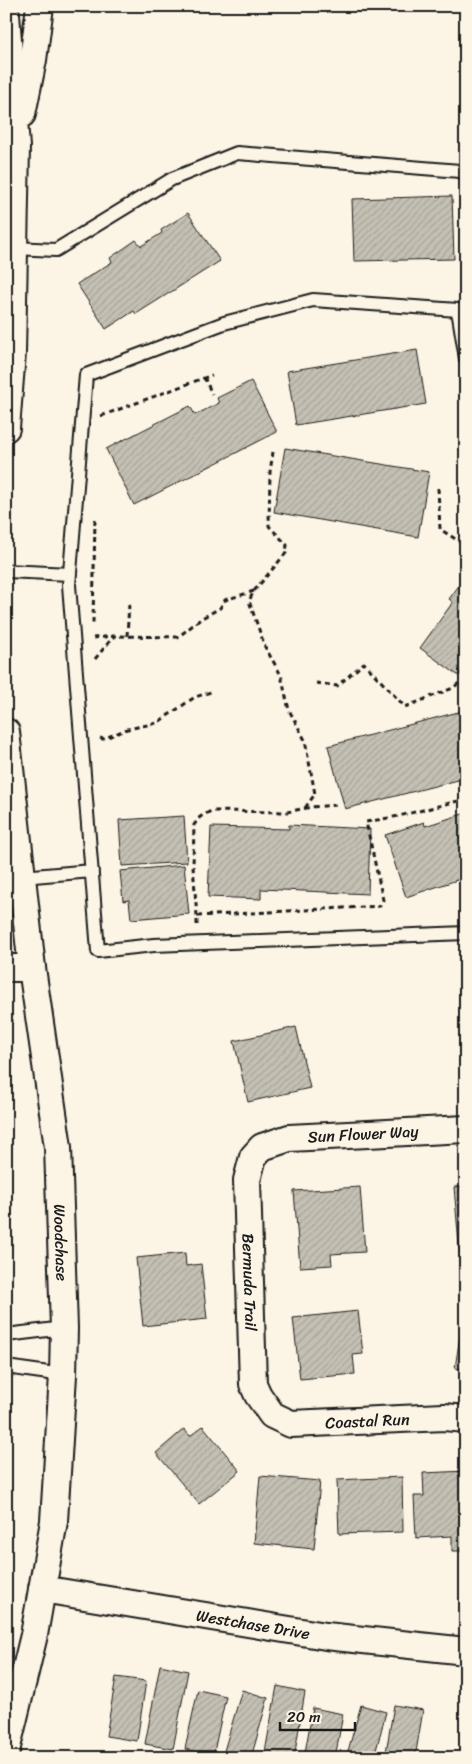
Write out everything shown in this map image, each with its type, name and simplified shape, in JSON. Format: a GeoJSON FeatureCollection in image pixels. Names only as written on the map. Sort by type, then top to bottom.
{"type":"FeatureCollection","features":[{"type":"Feature","properties":{"kind":"street"},"geometry":{"type":"LineString","coordinates":[[11,147],[33,60],[40,6]]}},
{"type":"Feature","properties":{"kind":"street"},"geometry":{"type":"LineString","coordinates":[[6,14],[14,248],[12,353],[6,428]]}},
{"type":"Feature","properties":{"kind":"street","name":"Woodchase"},"geometry":{"type":"LineString","coordinates":[[6,732],[32,968],[58,1147],[64,1328],[54,1521],[32,1644],[6,1751]]}},
{"type":"Feature","properties":{"kind":"street"},"geometry":{"type":"LineString","coordinates":[[6,968],[32,968]]}},
{"type":"Feature","properties":{"kind":"street","name":"Sun Flower Way"},"geometry":{"type":"LineString","coordinates":[[262,1147],[289,1138],[466,1129]]}},
{"type":"Feature","properties":{"kind":"street","name":"Bermuda Trail"},"geometry":{"type":"LineString","coordinates":[[262,1147],[253,1157],[247,1180],[253,1384],[272,1415]]}},
{"type":"Feature","properties":{"kind":"street","name":"Coastal Run"},"geometry":{"type":"LineString","coordinates":[[272,1415],[291,1424],[444,1417],[466,1419]]}},
{"type":"Feature","properties":{"kind":"street","name":"Westchase Drive"},"geometry":{"type":"LineString","coordinates":[[42,1589],[326,1636],[466,1651]]}},
{"type":"Feature","properties":{"kind":"lane"},"geometry":{"type":"LineString","coordinates":[[14,248],[56,250],[172,179],[237,153],[460,171],[466,174]]}},
{"type":"Feature","properties":{"kind":"lane"},"geometry":{"type":"LineString","coordinates":[[466,359],[458,310],[313,300],[224,323],[86,375],[69,585],[98,951],[154,945],[466,933]]}},
{"type":"Feature","properties":{"kind":"lane"},"geometry":{"type":"LineString","coordinates":[[6,571],[70,574]]}},
{"type":"Feature","properties":{"kind":"lane"},"geometry":{"type":"LineString","coordinates":[[22,876],[92,871]]}},
{"type":"Feature","properties":{"kind":"lane"},"geometry":{"type":"LineString","coordinates":[[6,1335],[64,1328]]}},
{"type":"Feature","properties":{"kind":"lane"},"geometry":{"type":"LineString","coordinates":[[6,1367],[63,1375]]}},
{"type":"Feature","properties":{"kind":"path"},"geometry":{"type":"LineString","coordinates":[[99,416],[212,375]]}},
{"type":"Feature","properties":{"kind":"path"},"geometry":{"type":"LineString","coordinates":[[204,377],[212,394]]}},
{"type":"Feature","properties":{"kind":"path"},"geometry":{"type":"LineString","coordinates":[[273,452],[270,472],[269,526],[287,545],[286,553],[254,591],[249,601],[265,647],[281,675],[289,710],[305,740],[315,794],[305,808]]}},
{"type":"Feature","properties":{"kind":"path"},"geometry":{"type":"LineString","coordinates":[[438,488],[440,529],[466,546]]}},
{"type":"Feature","properties":{"kind":"path"},"geometry":{"type":"LineString","coordinates":[[93,626],[96,510]]}},
{"type":"Feature","properties":{"kind":"path"},"geometry":{"type":"LineString","coordinates":[[93,638],[114,636],[178,637],[202,618],[220,608],[225,600],[254,591]]}},
{"type":"Feature","properties":{"kind":"path"},"geometry":{"type":"LineString","coordinates":[[127,636],[129,604]]}},
{"type":"Feature","properties":{"kind":"path"},"geometry":{"type":"LineString","coordinates":[[93,632],[93,646]]}},
{"type":"Feature","properties":{"kind":"path"},"geometry":{"type":"LineString","coordinates":[[93,654],[92,662],[114,636]]}},
{"type":"Feature","properties":{"kind":"path"},"geometry":{"type":"LineString","coordinates":[[316,683],[337,686],[364,663],[406,708],[453,688],[466,677]]}},
{"type":"Feature","properties":{"kind":"path"},"geometry":{"type":"LineString","coordinates":[[97,738],[102,739],[128,729],[157,723],[195,697],[211,692]]}},
{"type":"Feature","properties":{"kind":"path"},"geometry":{"type":"LineString","coordinates":[[197,916],[380,906],[383,900],[366,822],[466,799]]}},
{"type":"Feature","properties":{"kind":"path"},"geometry":{"type":"LineString","coordinates":[[197,927],[193,866],[194,825],[200,817],[211,811],[287,812],[336,805]]}},
{"type":"Feature","properties":{"kind":"building"},"geometry":{"type":"Polygon","coordinates":[[[452,196],[454,259],[354,261],[352,199],[452,196]]]}},
{"type":"Feature","properties":{"kind":"building"},"geometry":{"type":"Polygon","coordinates":[[[188,213],[220,261],[136,314],[134,311],[106,329],[77,284],[112,262],[110,258],[136,240],[141,246],[162,233],[161,230],[188,213]]]}},
{"type":"Feature","properties":{"kind":"building"},"geometry":{"type":"Polygon","coordinates":[[[417,350],[426,404],[296,425],[287,371],[417,350]]]}},
{"type":"Feature","properties":{"kind":"building"},"geometry":{"type":"Polygon","coordinates":[[[251,381],[277,432],[134,505],[106,449],[190,406],[195,415],[219,403],[217,398],[251,381]]]}},
{"type":"Feature","properties":{"kind":"building"},"geometry":{"type":"Polygon","coordinates":[[[285,448],[429,472],[418,537],[274,512],[285,448]]]}},
{"type":"Feature","properties":{"kind":"building"},"geometry":{"type":"Polygon","coordinates":[[[466,576],[466,666],[459,676],[420,648],[453,602],[449,599],[466,576]]]}},
{"type":"Feature","properties":{"kind":"building"},"geometry":{"type":"Polygon","coordinates":[[[466,710],[466,778],[345,809],[328,746],[466,710]]]}},
{"type":"Feature","properties":{"kind":"building"},"geometry":{"type":"Polygon","coordinates":[[[466,813],[466,877],[406,897],[385,835],[424,822],[425,826],[466,813]]]}},
{"type":"Feature","properties":{"kind":"building"},"geometry":{"type":"Polygon","coordinates":[[[184,816],[187,862],[122,866],[119,820],[184,816]]]}},
{"type":"Feature","properties":{"kind":"building"},"geometry":{"type":"Polygon","coordinates":[[[289,825],[370,829],[368,894],[261,889],[261,899],[208,897],[211,827],[289,829],[289,825]]]}},
{"type":"Feature","properties":{"kind":"building"},"geometry":{"type":"Polygon","coordinates":[[[184,865],[189,914],[131,919],[129,900],[123,901],[120,871],[184,865]]]}},
{"type":"Feature","properties":{"kind":"building"},"geometry":{"type":"Polygon","coordinates":[[[296,1027],[310,1088],[248,1102],[234,1041],[296,1027]]]}},
{"type":"Feature","properties":{"kind":"building"},"geometry":{"type":"Polygon","coordinates":[[[466,1186],[466,1255],[460,1256],[454,1187],[466,1186]]]}},
{"type":"Feature","properties":{"kind":"building"},"geometry":{"type":"Polygon","coordinates":[[[360,1187],[365,1252],[331,1254],[332,1265],[300,1267],[294,1191],[360,1187]]]}},
{"type":"Feature","properties":{"kind":"building"},"geometry":{"type":"Polygon","coordinates":[[[185,1253],[186,1266],[201,1264],[207,1319],[143,1326],[136,1258],[185,1253]]]}},
{"type":"Feature","properties":{"kind":"building"},"geometry":{"type":"Polygon","coordinates":[[[466,1305],[466,1370],[455,1368],[466,1305]]]}},
{"type":"Feature","properties":{"kind":"building"},"geometry":{"type":"Polygon","coordinates":[[[358,1311],[363,1354],[353,1355],[355,1374],[300,1379],[293,1318],[358,1311]]]}},
{"type":"Feature","properties":{"kind":"building"},"geometry":{"type":"Polygon","coordinates":[[[203,1426],[240,1471],[199,1504],[156,1453],[184,1429],[190,1436],[203,1426]]]}},
{"type":"Feature","properties":{"kind":"building"},"geometry":{"type":"Polygon","coordinates":[[[466,1471],[466,1551],[452,1551],[452,1536],[416,1538],[414,1496],[424,1496],[423,1473],[466,1471]]]}},
{"type":"Feature","properties":{"kind":"building"},"geometry":{"type":"Polygon","coordinates":[[[260,1476],[320,1481],[314,1549],[254,1543],[260,1476]]]}},
{"type":"Feature","properties":{"kind":"building"},"geometry":{"type":"Polygon","coordinates":[[[402,1477],[403,1532],[339,1534],[337,1480],[402,1477]]]}},
{"type":"Feature","properties":{"kind":"building"},"geometry":{"type":"Polygon","coordinates":[[[160,1665],[188,1671],[173,1749],[145,1744],[160,1665]]]}},
{"type":"Feature","properties":{"kind":"building"},"geometry":{"type":"Polygon","coordinates":[[[116,1677],[146,1681],[137,1741],[106,1736],[116,1677]]]}},
{"type":"Feature","properties":{"kind":"building"},"geometry":{"type":"Polygon","coordinates":[[[277,1686],[305,1692],[294,1758],[264,1758],[277,1686]]]}},
{"type":"Feature","properties":{"kind":"building"},"geometry":{"type":"Polygon","coordinates":[[[198,1690],[226,1696],[213,1756],[185,1749],[198,1690]]]}},
{"type":"Feature","properties":{"kind":"building"},"geometry":{"type":"Polygon","coordinates":[[[242,1690],[268,1698],[251,1758],[224,1751],[242,1690]]]}},
{"type":"Feature","properties":{"kind":"building"},"geometry":{"type":"Polygon","coordinates":[[[361,1705],[386,1712],[374,1758],[346,1758],[361,1705]]]}},
{"type":"Feature","properties":{"kind":"building"},"geometry":{"type":"Polygon","coordinates":[[[394,1705],[423,1710],[415,1758],[385,1758],[394,1705]]]}},
{"type":"Feature","properties":{"kind":"building"},"geometry":{"type":"Polygon","coordinates":[[[313,1708],[343,1714],[335,1758],[304,1758],[313,1708]]]}}]}
